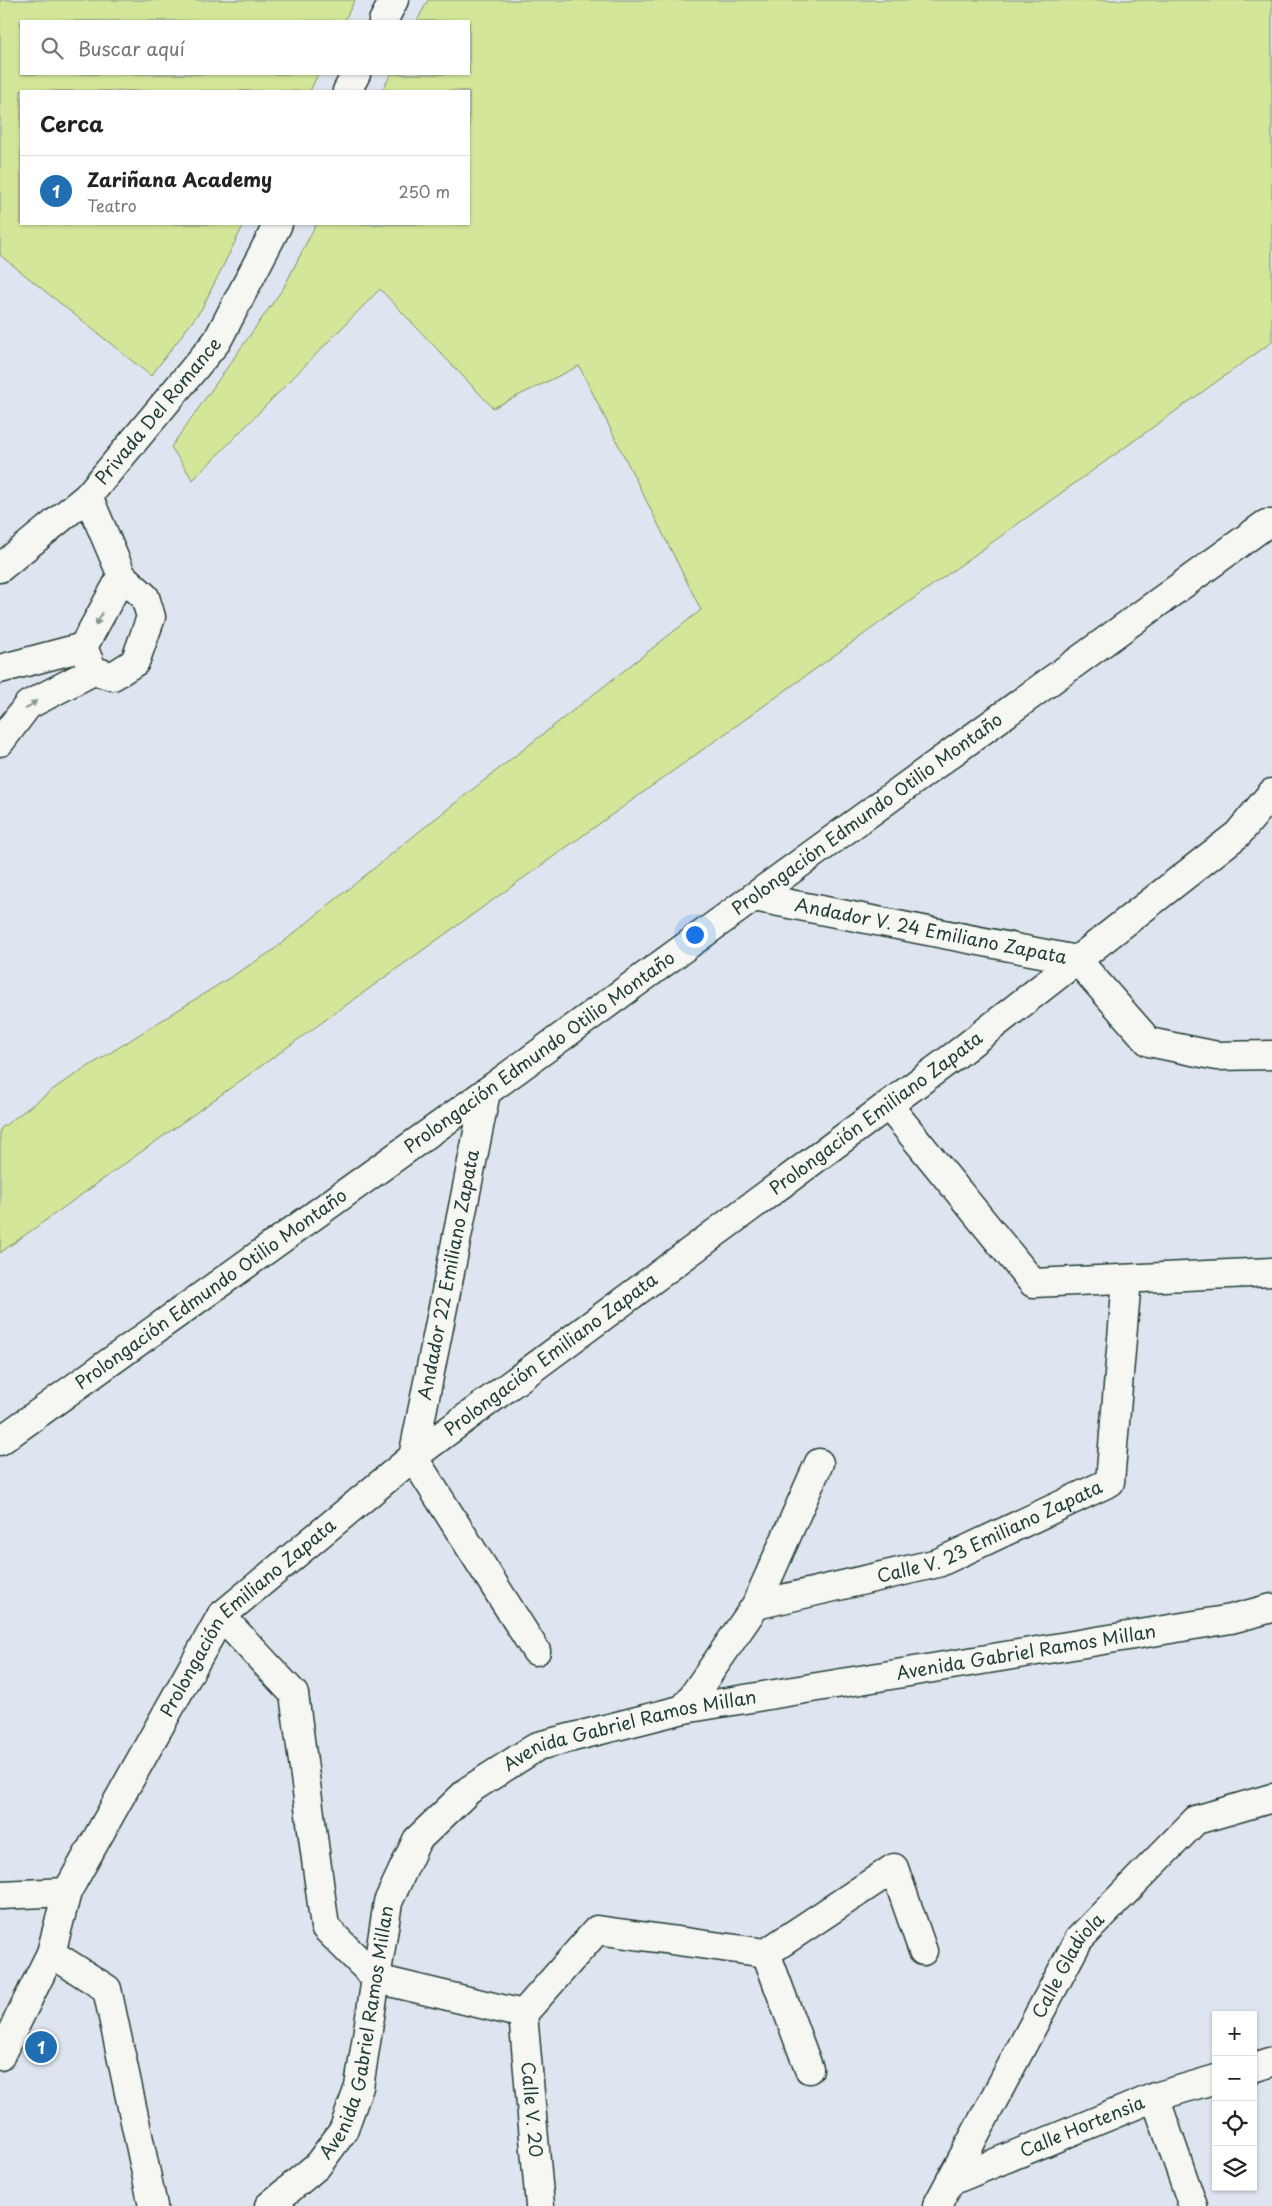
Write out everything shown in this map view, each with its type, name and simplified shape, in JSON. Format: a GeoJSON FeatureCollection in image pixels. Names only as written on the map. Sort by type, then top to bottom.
{"type":"FeatureCollection","features":[{"type":"Feature","properties":{"kind":"street"},"geometry":{"type":"LineString","coordinates":[[384,20],[394,0]]}},
{"type":"Feature","properties":{"kind":"street"},"geometry":{"type":"LineString","coordinates":[[348,90],[355,75]]}},
{"type":"Feature","properties":{"kind":"street","name":"Privada Del Romance"},"geometry":{"type":"LineString","coordinates":[[0,568],[88,496],[217,341],[277,225]]}},
{"type":"Feature","properties":{"kind":"street"},"geometry":{"type":"LineString","coordinates":[[0,669],[88,659],[112,676],[135,662],[151,617],[146,598],[122,576],[88,496]]}},
{"type":"Feature","properties":{"kind":"street","name":"Prolongación Edmundo Otilio Montaño"},"geometry":{"type":"LineString","coordinates":[[0,1441],[486,1092],[1266,524],[1272,524]]}},
{"type":"Feature","properties":{"kind":"street"},"geometry":{"type":"LineString","coordinates":[[0,742],[28,705],[88,659],[122,576]]}},
{"type":"Feature","properties":{"kind":"street","name":"Prolongación Emiliano Zapata"},"geometry":{"type":"LineString","coordinates":[[0,2056],[51,1954],[67,1892],[221,1616],[413,1457],[888,1106],[1078,960],[1238,834],[1272,793]]}},
{"type":"Feature","properties":{"kind":"street","name":"Andador V. 24 Emiliano Zapata"},"geometry":{"type":"LineString","coordinates":[[754,897],[1078,960]]}},
{"type":"Feature","properties":{"kind":"street"},"geometry":{"type":"LineString","coordinates":[[1078,960],[1149,1042],[1217,1056],[1272,1054]]}},
{"type":"Feature","properties":{"kind":"street","name":"Andador 22 Emiliano Zapata"},"geometry":{"type":"LineString","coordinates":[[413,1457],[486,1092]]}},
{"type":"Feature","properties":{"kind":"street"},"geometry":{"type":"LineString","coordinates":[[888,1106],[1033,1283],[1272,1272]]}},
{"type":"Feature","properties":{"kind":"street","name":"Calle V. 23 Emiliano Zapata"},"geometry":{"type":"LineString","coordinates":[[756,1605],[938,1563],[1110,1482],[1128,1279]]}},
{"type":"Feature","properties":{"kind":"street"},"geometry":{"type":"LineString","coordinates":[[413,1457],[536,1651]]}},
{"type":"Feature","properties":{"kind":"street"},"geometry":{"type":"LineString","coordinates":[[684,1709],[756,1605],[819,1463]]}},
{"type":"Feature","properties":{"kind":"street","name":"Avenida Gabriel Ramos Millan"},"geometry":{"type":"LineString","coordinates":[[269,2206],[317,2166],[343,2131],[359,2087],[388,1902],[417,1840],[470,1790],[538,1746],[684,1709],[1231,1619],[1272,1608]]}},
{"type":"Feature","properties":{"kind":"street"},"geometry":{"type":"LineString","coordinates":[[221,1616],[294,1694],[325,1927],[377,1979],[523,2014],[597,1930],[766,1953],[894,1868],[923,1952]]}},
{"type":"Feature","properties":{"kind":"street","name":"Calle Gladiola"},"geometry":{"type":"LineString","coordinates":[[937,2206],[1079,1938],[1196,1820],[1272,1798]]}},
{"type":"Feature","properties":{"kind":"street"},"geometry":{"type":"LineString","coordinates":[[0,1895],[67,1892]]}},
{"type":"Feature","properties":{"kind":"street"},"geometry":{"type":"LineString","coordinates":[[766,1953],[809,2069]]}},
{"type":"Feature","properties":{"kind":"street"},"geometry":{"type":"LineString","coordinates":[[51,1954],[107,1989],[153,2206]]}},
{"type":"Feature","properties":{"kind":"street","name":"Calle V. 20"},"geometry":{"type":"LineString","coordinates":[[523,2014],[540,2206]]}},
{"type":"Feature","properties":{"kind":"street"},"geometry":{"type":"LineString","coordinates":[[1257,2067],[1272,2062]]}},
{"type":"Feature","properties":{"kind":"street","name":"Calle Hortensia"},"geometry":{"type":"LineString","coordinates":[[951,2181],[1155,2096],[1212,2080]]}},
{"type":"Feature","properties":{"kind":"street"},"geometry":{"type":"LineString","coordinates":[[1155,2096],[1193,2206]]}},
{"type":"Feature","properties":{"kind":"green space"},"geometry":{"type":"Polygon","coordinates":[[[0,0],[355,0],[345,20],[20,20],[20,75],[318,75],[310,90],[20,90],[20,225],[244,225],[201,310],[151,376],[0,255],[0,0]]]}},
{"type":"Feature","properties":{"kind":"green space"},"geometry":{"type":"Polygon","coordinates":[[[428,0],[1272,0],[1272,342],[0,1253],[0,1129],[59,1085],[272,951],[431,822],[701,610],[579,366],[493,408],[380,289],[193,480],[171,447],[284,287],[315,225],[470,225],[470,90],[383,90],[390,75],[470,75],[470,20],[418,20],[428,0]]]}},
{"type":"Feature","properties":{"kind":"place","name":"Zariñana Academy"},"geometry":{"type":"Point","coordinates":[41,2047]}}]}
